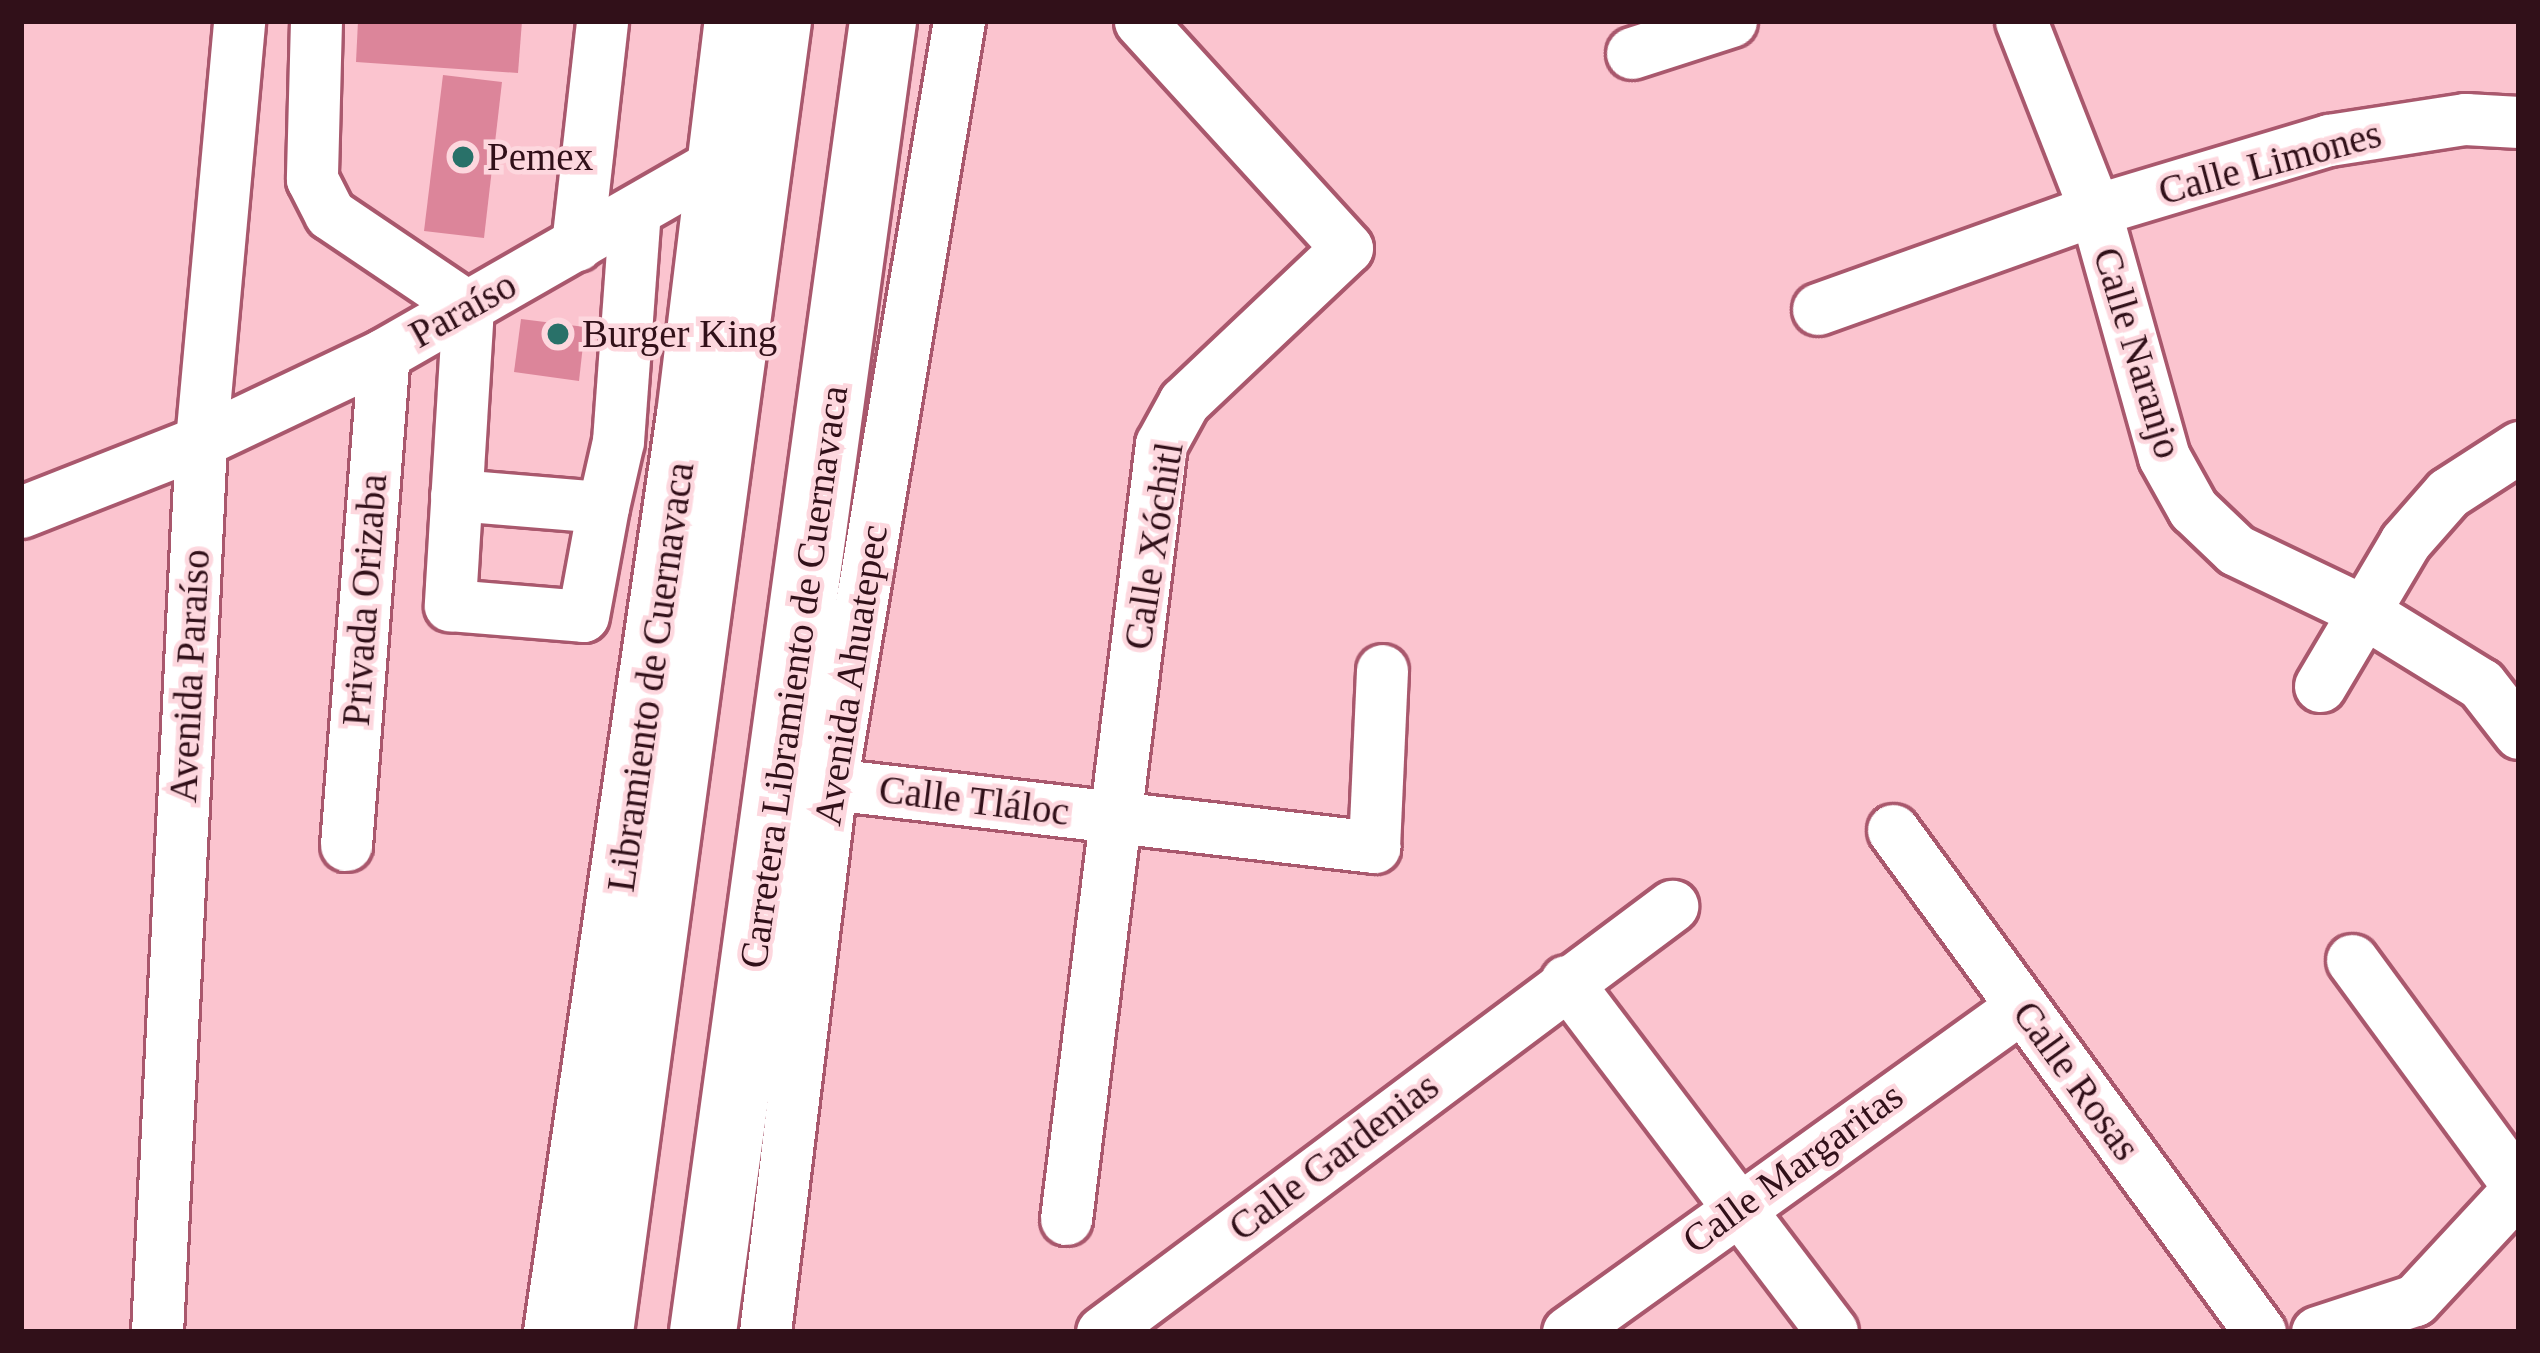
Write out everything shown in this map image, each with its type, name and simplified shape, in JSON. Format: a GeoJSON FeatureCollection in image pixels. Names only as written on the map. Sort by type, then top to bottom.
{"type":"FeatureCollection","features":[{"type":"Feature","properties":{"kind":"highway"},"geometry":{"type":"LineString","coordinates":[[600,1332],[778,21]]}},
{"type":"Feature","properties":{"kind":"highway","name":"Carretera Libramiento de Cuernavaca"},"geometry":{"type":"LineString","coordinates":[[703,1332],[883,21]]}},
{"type":"Feature","properties":{"kind":"main road","name":"Libramiento de Cuernavaca"},"geometry":{"type":"LineString","coordinates":[[555,1332],[736,21]]}},
{"type":"Feature","properties":{"kind":"street","name":"Avenida Paraíso"},"geometry":{"type":"LineString","coordinates":[[157,1332],[201,441],[239,21]]}},
{"type":"Feature","properties":{"kind":"street"},"geometry":{"type":"LineString","coordinates":[[316,21],[312,179],[330,214],[468,307],[449,605],[584,616],[618,441],[634,212]]}},
{"type":"Feature","properties":{"kind":"street"},"geometry":{"type":"LineString","coordinates":[[577,245],[602,21]]}},
{"type":"Feature","properties":{"kind":"street","name":"Avenida Ahuatepec"},"geometry":{"type":"LineString","coordinates":[[765,1332],[831,784],[959,21]]}},
{"type":"Feature","properties":{"kind":"street","name":"Calle Xóchitl"},"geometry":{"type":"LineString","coordinates":[[1066,1219],[1161,444],[1184,402],[1346,248],[1140,21]]}},
{"type":"Feature","properties":{"kind":"street"},"geometry":{"type":"LineString","coordinates":[[1632,53],[1731,21]]}},
{"type":"Feature","properties":{"kind":"street","name":"Calle Naranjo"},"geometry":{"type":"LineString","coordinates":[[2021,21],[2095,211],[2164,458],[2193,509],[2236,550],[2359,609],[2481,684],[2519,733]]}},
{"type":"Feature","properties":{"kind":"street","name":"Calle Limones"},"geometry":{"type":"LineString","coordinates":[[1817,309],[2095,211],[2329,140],[2464,119],[2519,122]]}},
{"type":"Feature","properties":{"kind":"street","name":"Paraíso"},"geometry":{"type":"LineString","coordinates":[[21,512],[201,441],[384,354],[717,163]]}},
{"type":"Feature","properties":{"kind":"street","name":"Privada Orizaba"},"geometry":{"type":"LineString","coordinates":[[346,845],[384,354]]}},
{"type":"Feature","properties":{"kind":"street"},"geometry":{"type":"LineString","coordinates":[[2320,686],[2359,609],[2448,493],[2519,446]]}},
{"type":"Feature","properties":{"kind":"street"},"geometry":{"type":"LineString","coordinates":[[456,495],[603,506]]}},
{"type":"Feature","properties":{"kind":"street","name":"Calle Tláloc"},"geometry":{"type":"LineString","coordinates":[[831,784],[1374,848],[1382,670]]}},
{"type":"Feature","properties":{"kind":"street","name":"Calle Rosas"},"geometry":{"type":"LineString","coordinates":[[1892,830],[2260,1332]]}},
{"type":"Feature","properties":{"kind":"street","name":"Calle Gardenias"},"geometry":{"type":"LineString","coordinates":[[1102,1332],[1672,906]]}},
{"type":"Feature","properties":{"kind":"street"},"geometry":{"type":"LineString","coordinates":[[2317,1332],[2415,1300],[2519,1187],[2352,960]]}},
{"type":"Feature","properties":{"kind":"street"},"geometry":{"type":"LineString","coordinates":[[1566,981],[1832,1332]]}},
{"type":"Feature","properties":{"kind":"street","name":"Calle Margaritas"},"geometry":{"type":"LineString","coordinates":[[1568,1332],[2021,1006]]}},
{"type":"Feature","properties":{"kind":"building"},"geometry":{"type":"Polygon","coordinates":[[[358,21],[522,21],[518,73],[356,62],[358,21]]]}},
{"type":"Feature","properties":{"kind":"building","name":"Pemex"},"geometry":{"type":"Polygon","coordinates":[[[443,75],[502,82],[484,238],[424,231],[443,75]]]}},
{"type":"Feature","properties":{"kind":"building"},"geometry":{"type":"Polygon","coordinates":[[[521,319],[585,327],[579,381],[514,372],[521,319]]]}},
{"type":"Feature","properties":{"kind":"place","name":"Pemex"},"geometry":{"type":"Point","coordinates":[463,157]}},
{"type":"Feature","properties":{"kind":"place","name":"Burger King"},"geometry":{"type":"Point","coordinates":[558,334]}}]}
